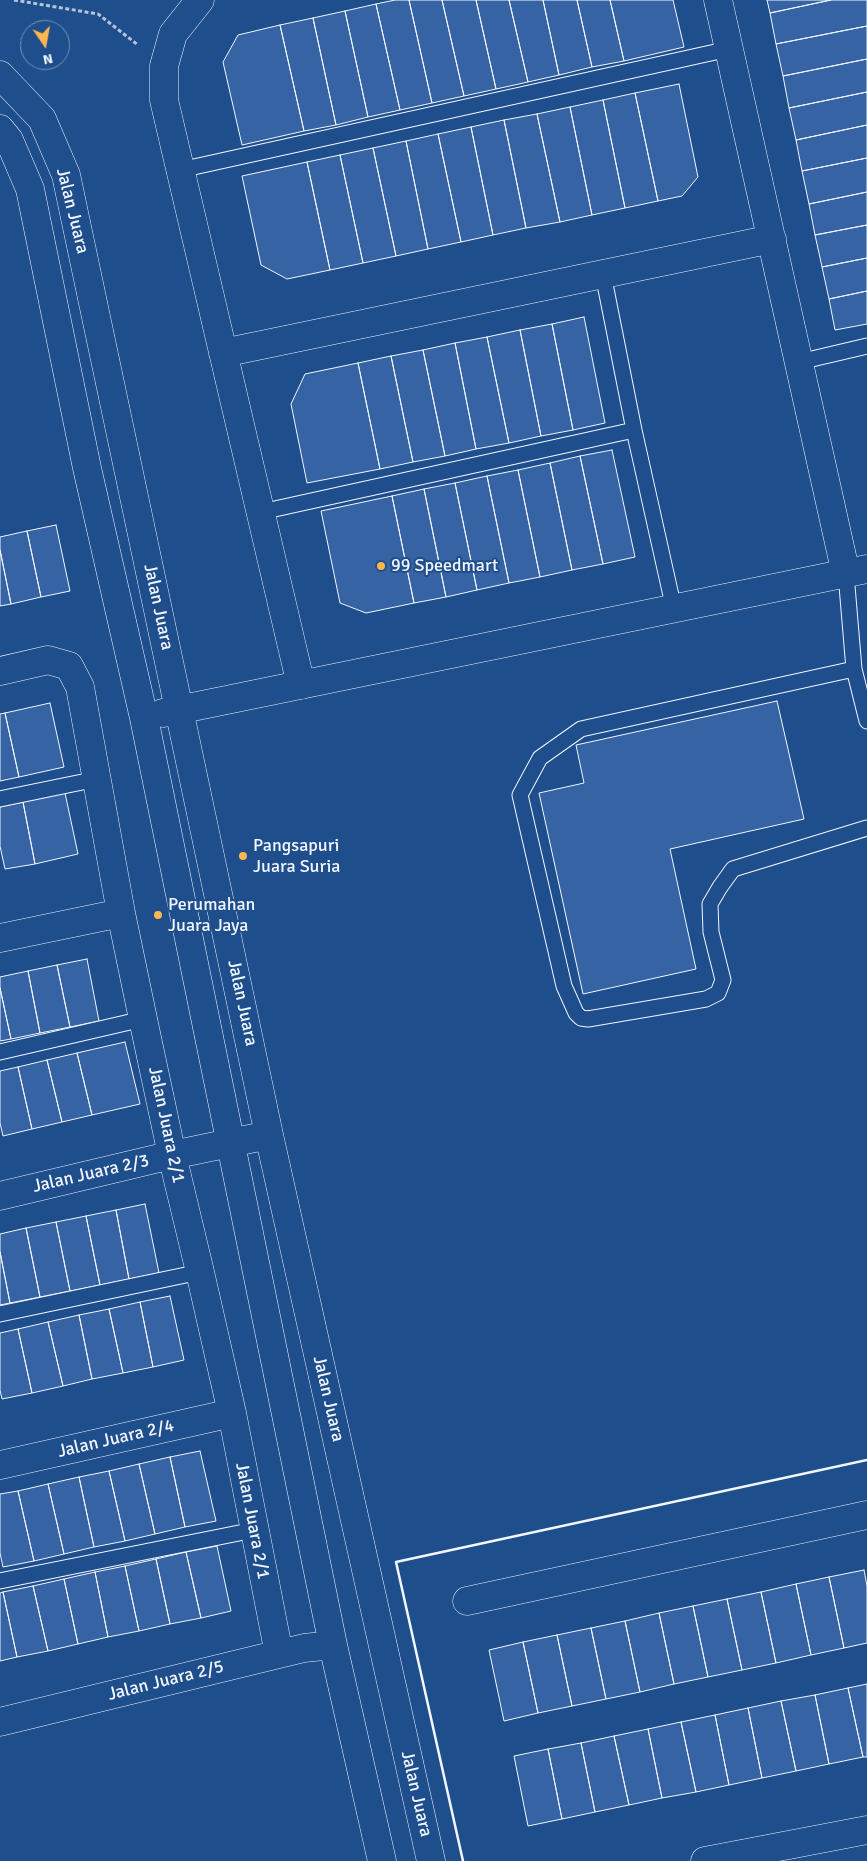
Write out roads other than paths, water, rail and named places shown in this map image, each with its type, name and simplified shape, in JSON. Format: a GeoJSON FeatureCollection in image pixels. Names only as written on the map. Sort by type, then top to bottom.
{"type":"FeatureCollection","features":[{"type":"Feature","properties":{"kind":"street"},"geometry":{"type":"LineString","coordinates":[[200,0],[173,34],[164,66],[164,100],[301,685]]}},
{"type":"Feature","properties":{"kind":"street"},"geometry":{"type":"LineString","coordinates":[[144,718],[180,708],[857,571],[799,362],[718,0]]}},
{"type":"Feature","properties":{"kind":"street","name":"Jalan Juara"},"geometry":{"type":"LineString","coordinates":[[0,75],[42,120],[66,176],[269,1135],[431,1861]]}},
{"type":"Feature","properties":{"kind":"street","name":"Jalan Juara"},"geometry":{"type":"LineString","coordinates":[[0,129],[9,140],[30,188],[85,458],[144,718],[333,1645],[382,1861]]}},
{"type":"Feature","properties":{"kind":"street"},"geometry":{"type":"LineString","coordinates":[[223,353],[772,239]]}},
{"type":"Feature","properties":{"kind":"street","name":"Jalan Juara 2/1"},"geometry":{"type":"LineString","coordinates":[[0,671],[48,660],[69,666],[80,688],[121,913],[172,1155],[232,1413],[279,1654]]}},
{"type":"Feature","properties":{"kind":"street"},"geometry":{"type":"LineString","coordinates":[[0,938],[121,913]]}},
{"type":"Feature","properties":{"kind":"street","name":"Jalan Juara 2/3"},"geometry":{"type":"LineString","coordinates":[[0,1196],[172,1155],[269,1135]]}},
{"type":"Feature","properties":{"kind":"street","name":"Jalan Juara 2/4"},"geometry":{"type":"LineString","coordinates":[[0,1465],[232,1413]]}},
{"type":"Feature","properties":{"kind":"street"},"geometry":{"type":"LineString","coordinates":[[468,1601],[867,1516]]}},
{"type":"Feature","properties":{"kind":"street","name":"Jalan Juara 2/5"},"geometry":{"type":"LineString","coordinates":[[0,1722],[304,1648],[333,1645]]}},
{"type":"Feature","properties":{"kind":"street"},"geometry":{"type":"LineString","coordinates":[[705,1861],[867,1830]]}},
{"type":"Feature","properties":{"kind":"lane"},"geometry":{"type":"LineString","coordinates":[[180,170],[729,49]]}},
{"type":"Feature","properties":{"kind":"lane"},"geometry":{"type":"LineString","coordinates":[[603,274],[634,430],[674,609]]}},
{"type":"Feature","properties":{"kind":"lane"},"geometry":{"type":"LineString","coordinates":[[799,362],[867,346]]}},
{"type":"Feature","properties":{"kind":"lane"},"geometry":{"type":"LineString","coordinates":[[261,512],[634,430]]}},
{"type":"Feature","properties":{"kind":"lane"},"geometry":{"type":"LineString","coordinates":[[857,571],[854,669],[867,721]]}},
{"type":"Feature","properties":{"kind":"lane"},"geometry":{"type":"LineString","coordinates":[[854,669],[581,728],[540,758],[520,795],[564,986],[576,1013],[580,1018],[588,1019],[706,999],[718,993],[723,980],[711,932],[710,904],[733,869],[867,828]]}},
{"type":"Feature","properties":{"kind":"lane"},"geometry":{"type":"LineString","coordinates":[[0,798],[97,779]]}},
{"type":"Feature","properties":{"kind":"lane"},"geometry":{"type":"LineString","coordinates":[[0,1052],[143,1019]]}},
{"type":"Feature","properties":{"kind":"lane"},"geometry":{"type":"LineString","coordinates":[[0,1314],[200,1272]]}},
{"type":"Feature","properties":{"kind":"lane"},"geometry":{"type":"LineString","coordinates":[[0,1581],[254,1530]]}},
{"type":"Feature","properties":{"kind":"place","name":"99 Speedmart"},"geometry":{"type":"Point","coordinates":[381,566]}},
{"type":"Feature","properties":{"kind":"place","name":"Pangsapuri Juara Suria"},"geometry":{"type":"Point","coordinates":[243,856]}},
{"type":"Feature","properties":{"kind":"place","name":"Perumahan Juara Jaya"},"geometry":{"type":"Point","coordinates":[158,915]}}]}
